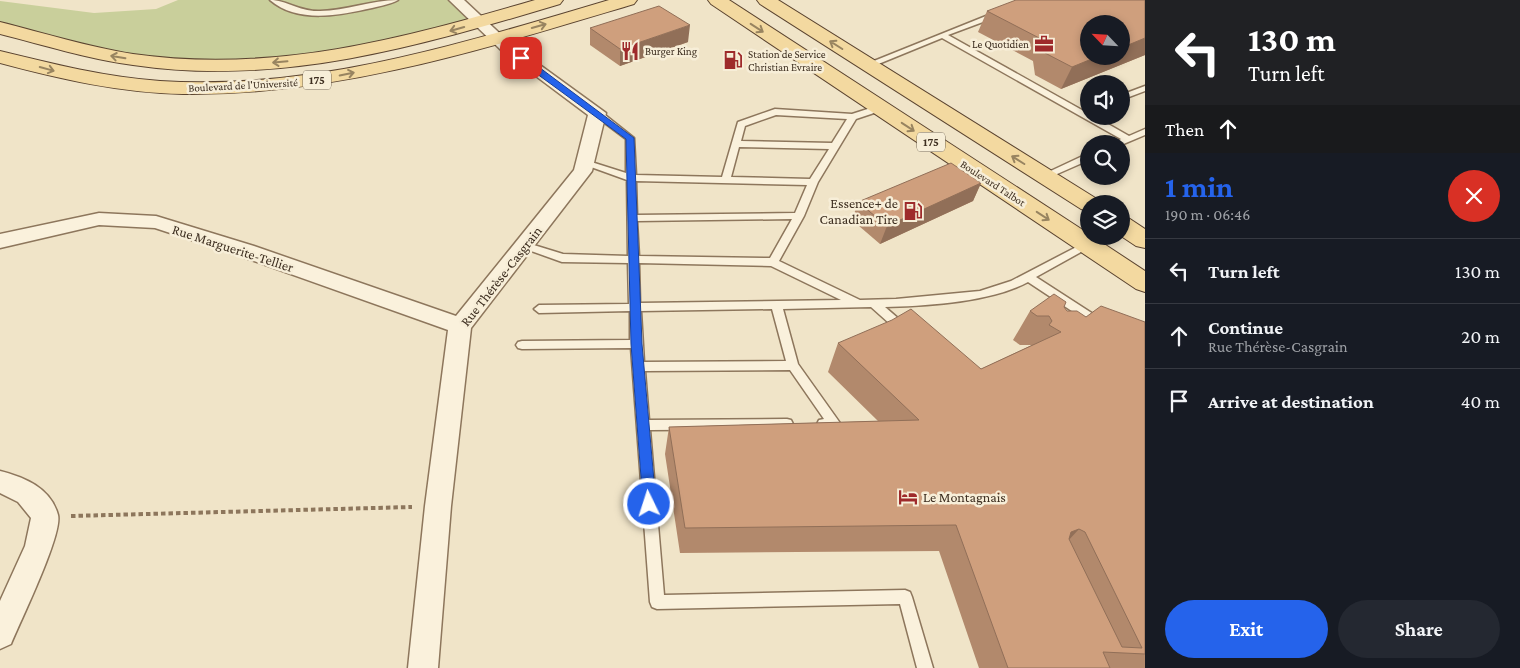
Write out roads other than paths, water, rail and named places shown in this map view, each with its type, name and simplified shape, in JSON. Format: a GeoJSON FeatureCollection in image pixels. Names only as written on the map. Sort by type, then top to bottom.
{"type":"FeatureCollection","features":[{"type":"Feature","properties":{"kind":"main road","name":"Boulevard de l'Université"},"geometry":{"type":"LineString","coordinates":[[0,28],[116,57],[150,62],[222,65],[299,61],[362,51],[429,36],[554,0]]}},
{"type":"Feature","properties":{"kind":"main road","name":"Boulevard de l'Université"},"geometry":{"type":"LineString","coordinates":[[0,57],[64,74],[104,81],[181,88],[272,86],[318,80],[434,56],[628,0]]}},
{"type":"Feature","properties":{"kind":"main road","name":"Boulevard Talbot"},"geometry":{"type":"LineString","coordinates":[[717,0],[1080,240]]}},
{"type":"Feature","properties":{"kind":"main road","name":"175"},"geometry":{"type":"LineString","coordinates":[[769,0],[868,65],[1080,198]]}},
{"type":"Feature","properties":{"kind":"main road"},"geometry":{"type":"LineString","coordinates":[[1130,231],[1145,240]]}},
{"type":"Feature","properties":{"kind":"main road","name":"Boulevard Talbot"},"geometry":{"type":"LineString","coordinates":[[1087,245],[1145,284]]}},
{"type":"Feature","properties":{"kind":"street"},"geometry":{"type":"LineString","coordinates":[[456,0],[496,39],[597,113]]}},
{"type":"Feature","properties":{"kind":"street","name":"Rue Thérèse-Casgrain"},"geometry":{"type":"LineString","coordinates":[[423,668],[438,506],[460,326],[583,171],[597,113]]}},
{"type":"Feature","properties":{"kind":"street","name":"Rue Marguerite-Tellier"},"geometry":{"type":"LineString","coordinates":[[0,241],[99,219],[156,222],[247,251],[460,326]]}},
{"type":"Feature","properties":{"kind":"street"},"geometry":{"type":"LineString","coordinates":[[0,482],[15,485],[39,507],[39,546],[0,634]]}},
{"type":"Feature","properties":{"kind":"lane"},"geometry":{"type":"LineString","coordinates":[[274,0],[298,12],[312,15],[330,15],[390,0]]}},
{"type":"Feature","properties":{"kind":"lane"},"geometry":{"type":"LineString","coordinates":[[868,65],[1008,9]]}},
{"type":"Feature","properties":{"kind":"lane"},"geometry":{"type":"LineString","coordinates":[[942,35],[1080,110]]}},
{"type":"Feature","properties":{"kind":"lane"},"geometry":{"type":"LineString","coordinates":[[1130,94],[1145,88]]}},
{"type":"Feature","properties":{"kind":"lane"},"geometry":{"type":"LineString","coordinates":[[726,180],[741,124],[775,112],[853,117],[880,108]]}},
{"type":"Feature","properties":{"kind":"lane"},"geometry":{"type":"LineString","coordinates":[[597,113],[630,138],[636,344],[657,602],[905,597],[925,668]]}},
{"type":"Feature","properties":{"kind":"lane"},"geometry":{"type":"LineString","coordinates":[[773,262],[799,216],[813,182],[853,117]]}},
{"type":"Feature","properties":{"kind":"lane"},"geometry":{"type":"LineString","coordinates":[[1105,125],[1122,135]]}},
{"type":"Feature","properties":{"kind":"lane"},"geometry":{"type":"LineString","coordinates":[[1130,138],[1145,132]]}},
{"type":"Feature","properties":{"kind":"lane"},"geometry":{"type":"LineString","coordinates":[[736,144],[836,146]]}},
{"type":"Feature","properties":{"kind":"lane"},"geometry":{"type":"LineString","coordinates":[[1045,176],[1080,160]]}},
{"type":"Feature","properties":{"kind":"lane"},"geometry":{"type":"LineString","coordinates":[[585,163],[631,178],[813,182]]}},
{"type":"Feature","properties":{"kind":"lane"},"geometry":{"type":"LineString","coordinates":[[633,218],[799,216]]}},
{"type":"Feature","properties":{"kind":"lane"},"geometry":{"type":"LineString","coordinates":[[524,245],[562,258],[773,262],[859,304]]}},
{"type":"Feature","properties":{"kind":"lane"},"geometry":{"type":"LineString","coordinates":[[540,309],[874,304],[980,295],[1015,284],[1084,245]]}},
{"type":"Feature","properties":{"kind":"lane"},"geometry":{"type":"LineString","coordinates":[[1028,277],[1112,332]]}},
{"type":"Feature","properties":{"kind":"lane"},"geometry":{"type":"LineString","coordinates":[[874,304],[910,336]]}},
{"type":"Feature","properties":{"kind":"lane"},"geometry":{"type":"LineString","coordinates":[[643,425],[834,424],[793,365],[776,305]]}},
{"type":"Feature","properties":{"kind":"lane"},"geometry":{"type":"LineString","coordinates":[[1074,324],[1089,317]]}},
{"type":"Feature","properties":{"kind":"lane"},"geometry":{"type":"LineString","coordinates":[[522,345],[636,344]]}},
{"type":"Feature","properties":{"kind":"lane"},"geometry":{"type":"LineString","coordinates":[[639,367],[793,365]]}},
{"type":"Feature","properties":{"kind":"place","name":"Le Quotidien"},"geometry":{"type":"Point","coordinates":[1044,44]}},
{"type":"Feature","properties":{"kind":"place","name":"Burger King"},"geometry":{"type":"Point","coordinates":[630,51]}},
{"type":"Feature","properties":{"kind":"place","name":"Station de Service Christian Evraire"},"geometry":{"type":"Point","coordinates":[733,60]}},
{"type":"Feature","properties":{"kind":"place","name":"Essence+ de Canadian Tire"},"geometry":{"type":"Point","coordinates":[913,211]}},
{"type":"Feature","properties":{"kind":"place","name":"Le Montagnais"},"geometry":{"type":"Point","coordinates":[908,497]}}]}
